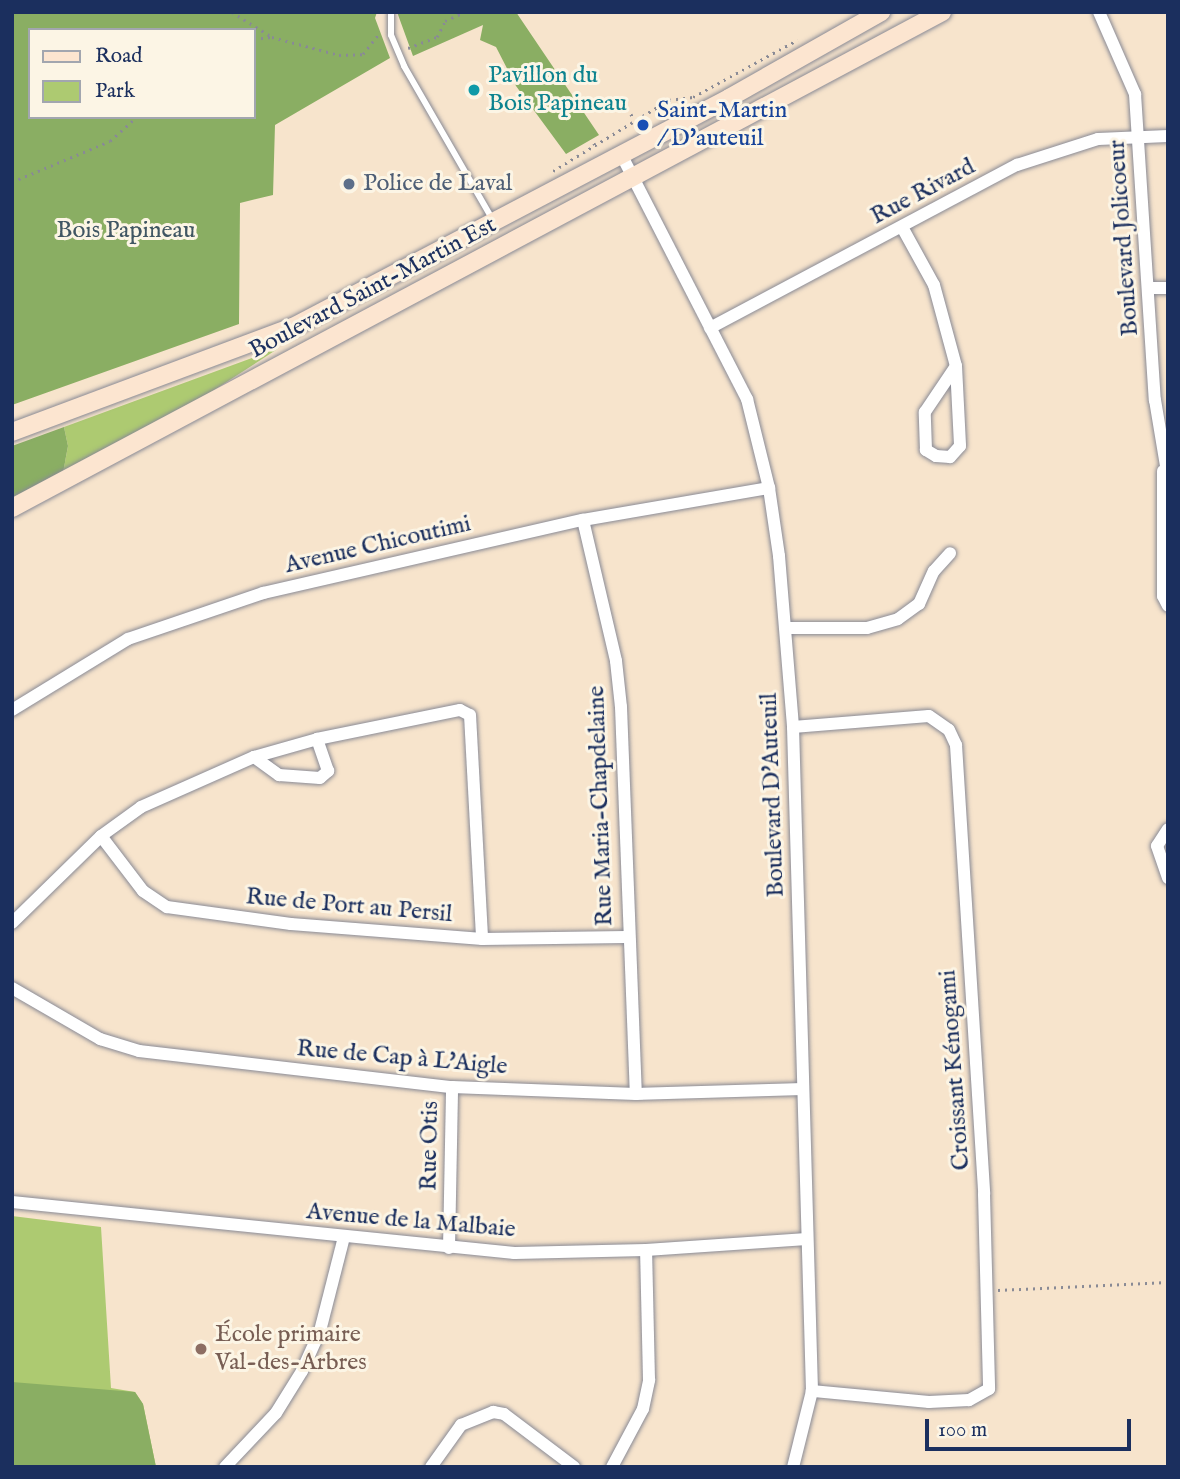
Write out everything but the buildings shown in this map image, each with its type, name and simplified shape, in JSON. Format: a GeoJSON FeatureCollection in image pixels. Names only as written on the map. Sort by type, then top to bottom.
{"type":"FeatureCollection","features":[{"type":"Feature","properties":{"kind":"main road","name":"Boulevard Saint-Martin Est"},"geometry":{"type":"LineString","coordinates":[[12,432],[255,343],[495,221],[881,12]]}},
{"type":"Feature","properties":{"kind":"main road","name":"Boulevard Saint-Martin Est"},"geometry":{"type":"LineString","coordinates":[[12,508],[398,299],[516,240],[942,12]]}},
{"type":"Feature","properties":{"kind":"main road"},"geometry":{"type":"LineString","coordinates":[[495,221],[516,240]]}},
{"type":"Feature","properties":{"kind":"main road"},"geometry":{"type":"LineString","coordinates":[[387,278],[398,299]]}},
{"type":"Feature","properties":{"kind":"street","name":"Boulevard Jolicoeur"},"geometry":{"type":"LineString","coordinates":[[1099,12],[1131,83],[1138,135],[1148,288],[1165,473],[1164,596],[1168,606]]}},
{"type":"Feature","properties":{"kind":"street","name":"Rue Rivard"},"geometry":{"type":"LineString","coordinates":[[710,328],[1035,158],[1098,139],[1138,135],[1168,136]]}},
{"type":"Feature","properties":{"kind":"street","name":"Boulevard D'Auteuil"},"geometry":{"type":"LineString","coordinates":[[621,154],[747,399],[769,488],[787,628],[793,727],[812,1391],[793,1467]]}},
{"type":"Feature","properties":{"kind":"street"},"geometry":{"type":"LineString","coordinates":[[902,227],[934,285],[956,366],[960,446],[950,457],[936,456],[926,450],[925,412],[956,366]]}},
{"type":"Feature","properties":{"kind":"street"},"geometry":{"type":"LineString","coordinates":[[1148,288],[1168,288]]}},
{"type":"Feature","properties":{"kind":"street","name":"Avenue Chicoutimi"},"geometry":{"type":"LineString","coordinates":[[14,704],[128,639],[187,615],[263,593],[583,520],[769,488]]}},
{"type":"Feature","properties":{"kind":"street","name":"Rue Maria-Chapdelaine"},"geometry":{"type":"LineString","coordinates":[[583,520],[616,661],[621,707],[626,937],[636,1094]]}},
{"type":"Feature","properties":{"kind":"street"},"geometry":{"type":"LineString","coordinates":[[787,628],[867,628],[898,619],[919,604],[934,572],[950,553]]}},
{"type":"Feature","properties":{"kind":"street"},"geometry":{"type":"LineString","coordinates":[[12,923],[101,836],[142,807],[254,757],[317,739],[424,715],[460,710],[470,715],[482,939]]}},
{"type":"Feature","properties":{"kind":"street","name":"Croissant Kénogami"},"geometry":{"type":"LineString","coordinates":[[793,727],[929,716],[949,730],[956,745],[984,1194],[989,1389],[969,1400],[929,1402],[812,1391]]}},
{"type":"Feature","properties":{"kind":"street"},"geometry":{"type":"LineString","coordinates":[[254,757],[279,775],[320,778],[328,771],[317,739]]}},
{"type":"Feature","properties":{"kind":"street"},"geometry":{"type":"LineString","coordinates":[[1168,829],[1157,846],[1168,878]]}},
{"type":"Feature","properties":{"kind":"street","name":"Rue de Port au Persil"},"geometry":{"type":"LineString","coordinates":[[101,836],[143,891],[167,907],[291,924],[482,939],[626,937]]}},
{"type":"Feature","properties":{"kind":"street","name":"Rue de Cap à L'Aigle"},"geometry":{"type":"LineString","coordinates":[[12,988],[100,1039],[139,1051],[452,1087],[636,1094],[803,1089]]}},
{"type":"Feature","properties":{"kind":"street","name":"Rue Otis"},"geometry":{"type":"LineString","coordinates":[[449,1248],[452,1087]]}},
{"type":"Feature","properties":{"kind":"street","name":"Avenue de la Malbaie"},"geometry":{"type":"LineString","coordinates":[[12,1202],[514,1253],[646,1250],[807,1238]]}},
{"type":"Feature","properties":{"kind":"street"},"geometry":{"type":"LineString","coordinates":[[225,1467],[276,1413],[302,1371],[320,1331],[344,1237]]}},
{"type":"Feature","properties":{"kind":"street"},"geometry":{"type":"LineString","coordinates":[[612,1467],[643,1409],[649,1380],[646,1250]]}},
{"type":"Feature","properties":{"kind":"street"},"geometry":{"type":"LineString","coordinates":[[431,1467],[461,1425],[493,1412],[504,1414],[574,1467]]}},
{"type":"Feature","properties":{"kind":"lane"},"geometry":{"type":"LineString","coordinates":[[390,16],[398,53],[458,165],[495,221]]}},
{"type":"Feature","properties":{"kind":"path"},"geometry":{"type":"LineString","coordinates":[[232,12],[272,37],[339,55],[363,54],[390,16]]}},
{"type":"Feature","properties":{"kind":"path"},"geometry":{"type":"LineString","coordinates":[[398,53],[437,37],[445,21],[464,12]]}},
{"type":"Feature","properties":{"kind":"path"},"geometry":{"type":"LineString","coordinates":[[256,38],[272,37]]}},
{"type":"Feature","properties":{"kind":"path"},"geometry":{"type":"LineString","coordinates":[[551,173],[669,100],[692,97],[792,43]]}},
{"type":"Feature","properties":{"kind":"path"},"geometry":{"type":"LineString","coordinates":[[12,182],[110,141],[135,119]]}},
{"type":"Feature","properties":{"kind":"path"},"geometry":{"type":"LineString","coordinates":[[636,122],[638,127]]}},
{"type":"Feature","properties":{"kind":"path"},"geometry":{"type":"LineString","coordinates":[[998,1290],[1168,1282]]}},
{"type":"Feature","properties":{"kind":"green space","name":"Bois Papineau"},"geometry":{"type":"Polygon","coordinates":[[[12,12],[377,12],[375,18],[390,58],[275,125],[273,195],[240,203],[239,324],[12,405],[12,12]]]}},
{"type":"Feature","properties":{"kind":"green space"},"geometry":{"type":"Polygon","coordinates":[[[397,12],[516,12],[599,135],[566,154],[516,86],[496,47],[480,40],[483,25],[413,56],[397,12]]]}},
{"type":"Feature","properties":{"kind":"green space"},"geometry":{"type":"Polygon","coordinates":[[[279,348],[208,394],[63,473],[68,446],[64,427],[279,348]]]}},
{"type":"Feature","properties":{"kind":"green space"},"geometry":{"type":"Polygon","coordinates":[[[64,427],[68,446],[63,473],[12,498],[12,446],[64,427]]]}},
{"type":"Feature","properties":{"kind":"green space"},"geometry":{"type":"Polygon","coordinates":[[[12,1216],[101,1227],[111,1388],[135,1392],[143,1404],[156,1467],[12,1467],[12,1216]]]}},
{"type":"Feature","properties":{"kind":"green space"},"geometry":{"type":"Polygon","coordinates":[[[12,1382],[135,1392],[143,1404],[156,1467],[12,1467],[12,1382]]]}},
{"type":"Feature","properties":{"kind":"place","name":"Pavillon du Bois Papineau"},"geometry":{"type":"Point","coordinates":[474,90]}},
{"type":"Feature","properties":{"kind":"place","name":"Saint-Martin / D'auteuil"},"geometry":{"type":"Point","coordinates":[643,125]}},
{"type":"Feature","properties":{"kind":"place","name":"Police de Laval"},"geometry":{"type":"Point","coordinates":[349,184]}},
{"type":"Feature","properties":{"kind":"place","name":"École primaire Val-des-Arbres"},"geometry":{"type":"Point","coordinates":[201,1349]}}]}
